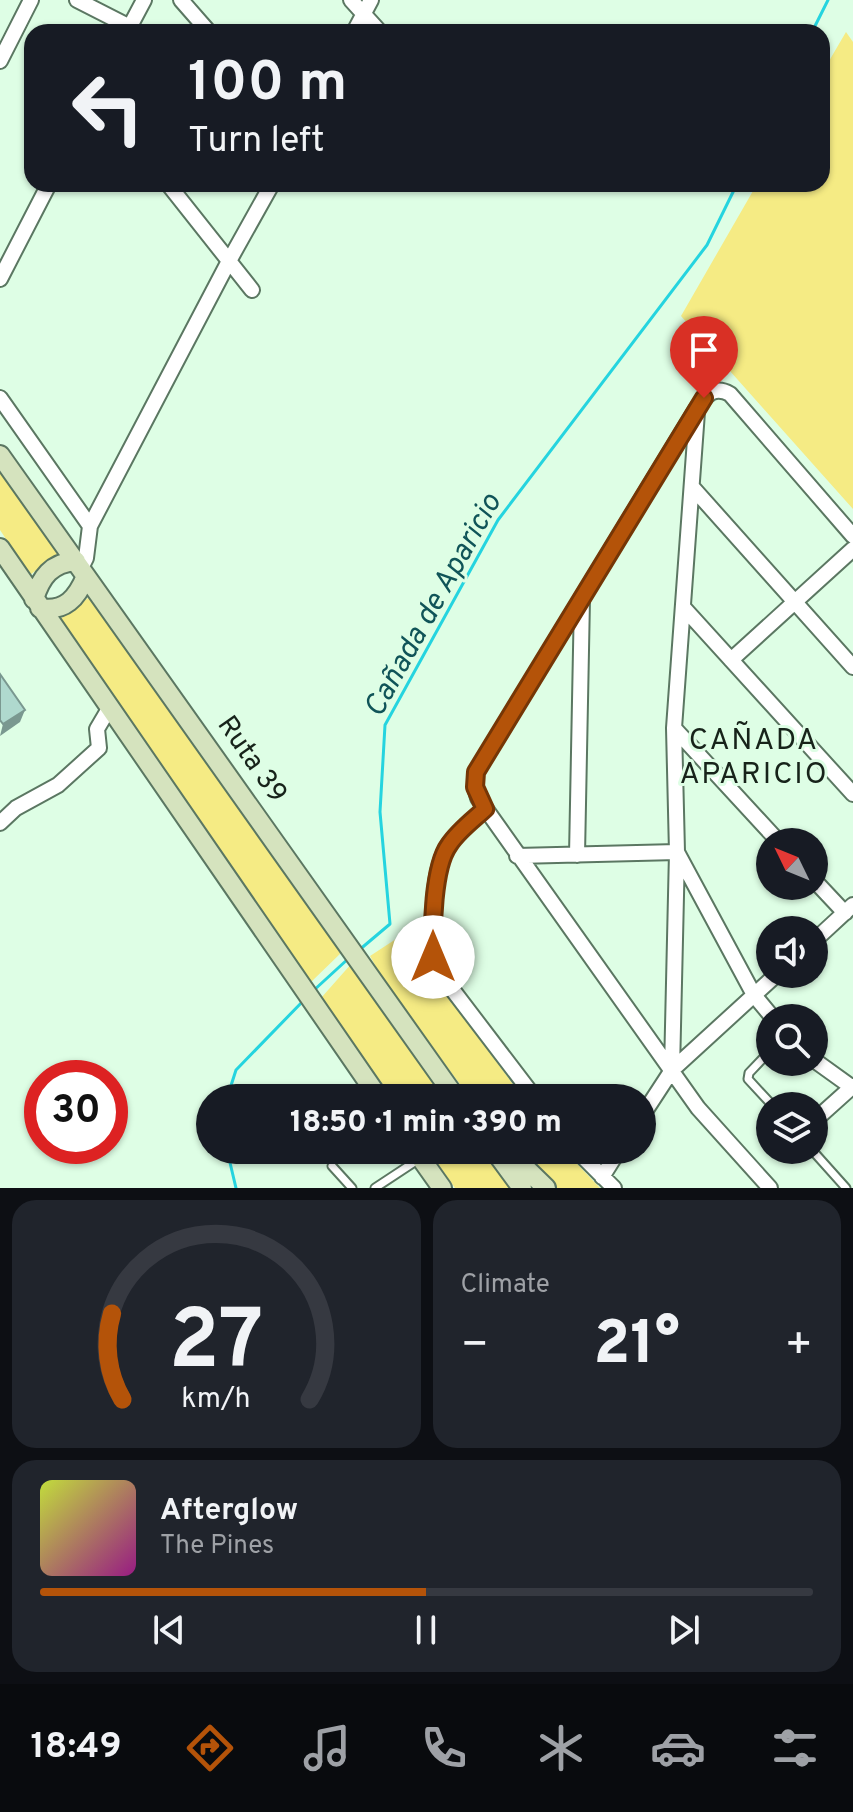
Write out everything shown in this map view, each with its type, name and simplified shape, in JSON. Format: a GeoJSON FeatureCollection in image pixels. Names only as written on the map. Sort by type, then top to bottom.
{"type":"FeatureCollection","features":[{"type":"Feature","properties":{"kind":"main road","name":"Ruta 39"},"geometry":{"type":"LineString","coordinates":[[0,455],[446,1084]]}},
{"type":"Feature","properties":{"kind":"main road"},"geometry":{"type":"LineString","coordinates":[[0,548],[369,1084]]}},
{"type":"Feature","properties":{"kind":"main road"},"geometry":{"type":"LineString","coordinates":[[63,562],[81,568],[79,592],[68,602],[54,611],[37,604],[40,581],[49,570],[63,562]]}},
{"type":"Feature","properties":{"kind":"main road"},"geometry":{"type":"LineString","coordinates":[[425,1164],[442,1188]]}},
{"type":"Feature","properties":{"kind":"main road"},"geometry":{"type":"LineString","coordinates":[[504,1164],[522,1188]]}},
{"type":"Feature","properties":{"kind":"main road"},"geometry":{"type":"LineString","coordinates":[[521,1164],[546,1188]]}},
{"type":"Feature","properties":{"kind":"street"},"geometry":{"type":"LineString","coordinates":[[0,61],[31,0]]}},
{"type":"Feature","properties":{"kind":"street"},"geometry":{"type":"LineString","coordinates":[[77,0],[119,24]]}},
{"type":"Feature","properties":{"kind":"street"},"geometry":{"type":"LineString","coordinates":[[131,24],[144,0]]}},
{"type":"Feature","properties":{"kind":"street"},"geometry":{"type":"LineString","coordinates":[[181,0],[202,24]]}},
{"type":"Feature","properties":{"kind":"street"},"geometry":{"type":"LineString","coordinates":[[351,0],[367,7]]}},
{"type":"Feature","properties":{"kind":"street"},"geometry":{"type":"LineString","coordinates":[[0,279],[45,192]]}},
{"type":"Feature","properties":{"kind":"street"},"geometry":{"type":"LineString","coordinates":[[174,192],[252,290]]}},
{"type":"Feature","properties":{"kind":"street"},"geometry":{"type":"LineString","coordinates":[[81,568],[86,558],[90,526],[268,192]]}},
{"type":"Feature","properties":{"kind":"street"},"geometry":{"type":"LineString","coordinates":[[770,1188],[698,1108],[517,856],[485,809],[475,787],[476,772],[707,395],[717,390],[730,394],[853,536]]}},
{"type":"Feature","properties":{"kind":"street"},"geometry":{"type":"LineString","coordinates":[[0,398],[90,526]]}},
{"type":"Feature","properties":{"kind":"street"},"geometry":{"type":"LineString","coordinates":[[672,1070],[677,852],[674,728],[697,408]]}},
{"type":"Feature","properties":{"kind":"street"},"geometry":{"type":"LineString","coordinates":[[693,488],[853,667]]}},
{"type":"Feature","properties":{"kind":"street"},"geometry":{"type":"LineString","coordinates":[[731,660],[853,549]]}},
{"type":"Feature","properties":{"kind":"street"},"geometry":{"type":"LineString","coordinates":[[577,855],[582,597]]}},
{"type":"Feature","properties":{"kind":"street"},"geometry":{"type":"LineString","coordinates":[[683,607],[853,794]]}},
{"type":"Feature","properties":{"kind":"street"},"geometry":{"type":"LineString","coordinates":[[0,823],[16,808],[58,785],[99,748],[97,729],[110,707]]}},
{"type":"Feature","properties":{"kind":"street"},"geometry":{"type":"LineString","coordinates":[[674,728],[766,828]]}},
{"type":"Feature","properties":{"kind":"street"},"geometry":{"type":"LineString","coordinates":[[485,809],[449,844],[441,859],[432,929],[433,957],[439,972],[524,1084]]}},
{"type":"Feature","properties":{"kind":"street"},"geometry":{"type":"LineString","coordinates":[[517,856],[677,852]]}},
{"type":"Feature","properties":{"kind":"street"},"geometry":{"type":"LineString","coordinates":[[677,852],[761,1004]]}},
{"type":"Feature","properties":{"kind":"street"},"geometry":{"type":"LineString","coordinates":[[828,892],[849,909],[828,928]]}},
{"type":"Feature","properties":{"kind":"street"},"geometry":{"type":"LineString","coordinates":[[656,1095],[672,1070],[762,988]]}},
{"type":"Feature","properties":{"kind":"street"},"geometry":{"type":"LineString","coordinates":[[828,1070],[853,1087],[828,1109]]}},
{"type":"Feature","properties":{"kind":"street"},"geometry":{"type":"LineString","coordinates":[[589,1164],[614,1188]]}},
{"type":"Feature","properties":{"kind":"street"},"geometry":{"type":"LineString","coordinates":[[602,1177],[610,1164]]}},
{"type":"Feature","properties":{"kind":"lane"},"geometry":{"type":"LineString","coordinates":[[756,1066],[748,1079],[760,1092]]}},
{"type":"Feature","properties":{"kind":"lane"},"geometry":{"type":"LineString","coordinates":[[375,1188],[405,1164]]}},
{"type":"Feature","properties":{"kind":"lane"},"geometry":{"type":"LineString","coordinates":[[825,1164],[846,1188]]}},
{"type":"Feature","properties":{"kind":"lane"},"geometry":{"type":"LineString","coordinates":[[332,1166],[352,1188]]}},
{"type":"Feature","properties":{"kind":"shaded area"},"geometry":{"type":"Polygon","coordinates":[[[846,32],[853,42],[853,509],[681,316],[752,192],[830,192],[830,59],[846,32]]]}},
{"type":"Feature","properties":{"kind":"shaded area"},"geometry":{"type":"Polygon","coordinates":[[[0,467],[61,551],[30,575],[0,530],[0,467]]]}},
{"type":"Feature","properties":{"kind":"shaded area"},"geometry":{"type":"Polygon","coordinates":[[[92,595],[342,952],[311,982],[59,620],[92,595]]]}},
{"type":"Feature","properties":{"kind":"shaded area"},"geometry":{"type":"Polygon","coordinates":[[[396,939],[421,958],[513,1084],[460,1084],[384,981],[370,956],[396,939]]]}},
{"type":"Feature","properties":{"kind":"shaded area"},"geometry":{"type":"Polygon","coordinates":[[[352,963],[440,1084],[382,1084],[321,998],[352,963]]]}},
{"type":"Feature","properties":{"kind":"shaded area"},"geometry":{"type":"Polygon","coordinates":[[[438,1164],[497,1164],[515,1188],[455,1188],[438,1164]]]}},
{"type":"Feature","properties":{"kind":"shaded area"},"geometry":{"type":"Polygon","coordinates":[[[530,1164],[577,1164],[600,1188],[555,1188],[530,1164]]]}},
{"type":"Feature","properties":{"kind":"building"},"geometry":{"type":"Polygon","coordinates":[[[0,674],[25,710],[3,724],[0,720],[0,674]]]}},
{"type":"Feature","properties":{"kind":"waterway","name":"Cañada de Aparicio"},"geometry":{"type":"LineString","coordinates":[[816,24],[828,0]]}},
{"type":"Feature","properties":{"kind":"waterway","name":"Cañada de Aparicio"},"geometry":{"type":"LineString","coordinates":[[358,951],[390,924],[380,812],[385,725],[498,520],[707,245],[733,192]]}},
{"type":"Feature","properties":{"kind":"waterway","name":"Cañada de Aparicio"},"geometry":{"type":"LineString","coordinates":[[313,991],[349,958]]}},
{"type":"Feature","properties":{"kind":"waterway","name":"Cañada de Aparicio"},"geometry":{"type":"LineString","coordinates":[[232,1084],[236,1070],[305,999]]}},
{"type":"Feature","properties":{"kind":"waterway","name":"Cañada de Aparicio"},"geometry":{"type":"LineString","coordinates":[[230,1164],[236,1188]]}},
{"type":"Feature","properties":{"kind":"district","name":"CAÑADA APARICIO"},"geometry":{"type":"Point","coordinates":[754,758]}},
{"type":"Feature","properties":{"kind":"route"},"geometry":{"type":"LineString","coordinates":[[433,957],[432,929],[441,859],[449,844],[485,809],[475,787],[476,772],[704,398]]}}]}
